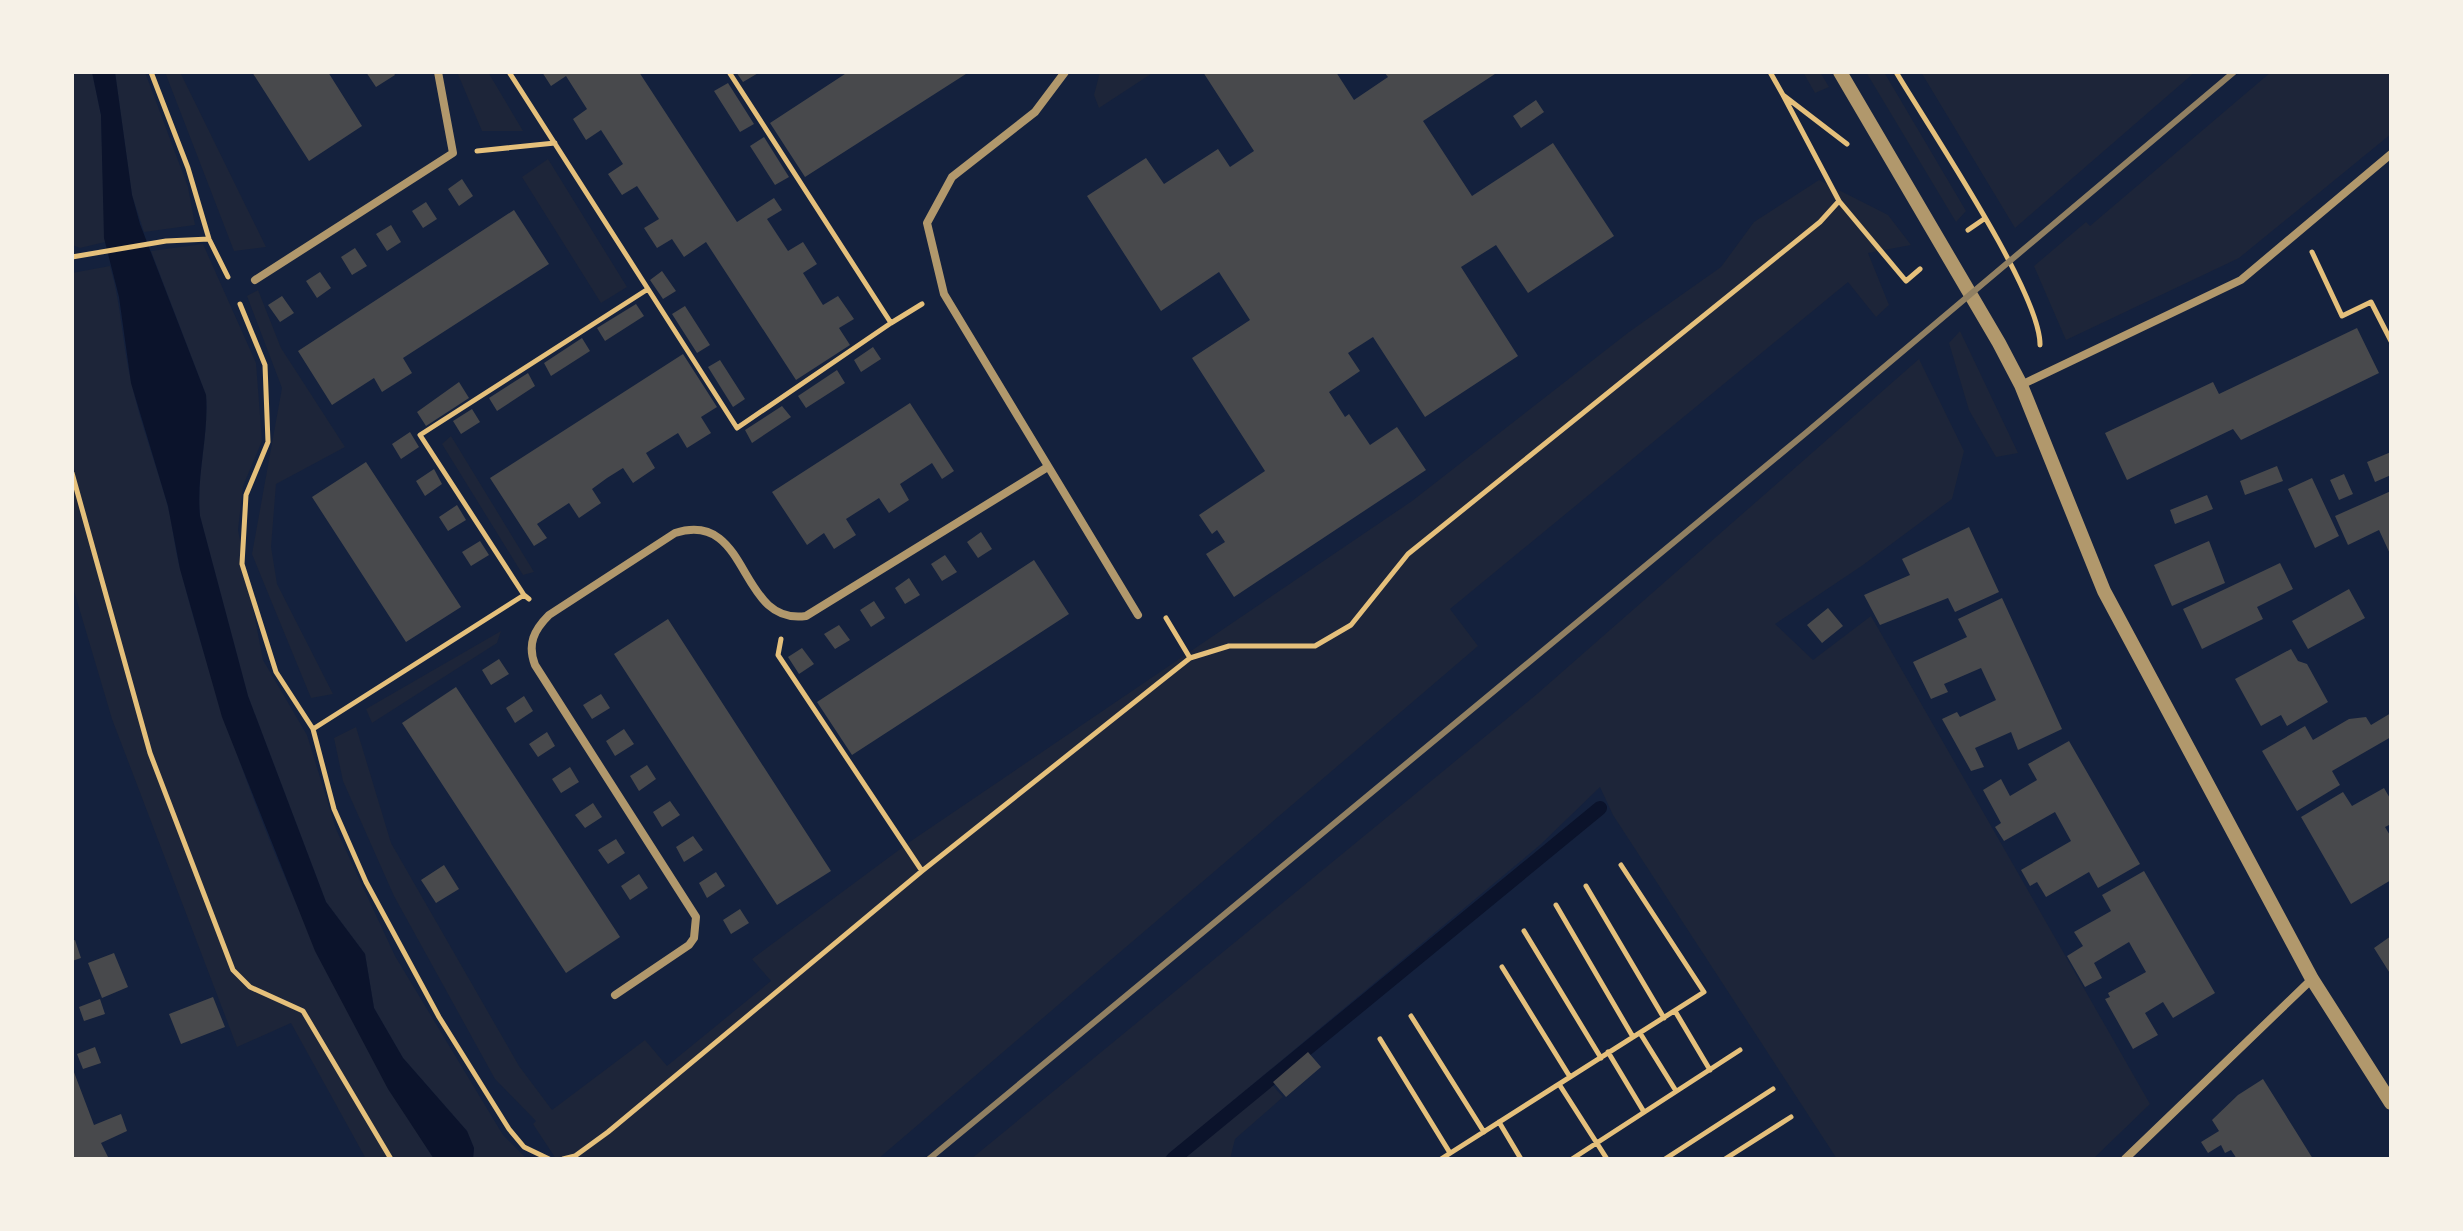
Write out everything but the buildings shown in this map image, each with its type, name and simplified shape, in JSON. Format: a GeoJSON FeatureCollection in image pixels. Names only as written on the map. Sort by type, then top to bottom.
{"type":"FeatureCollection","features":[{"type":"Feature","properties":{"kind":"street"},"geometry":{"type":"LineString","coordinates":[[255,280],[453,153],[438,72]]}},
{"type":"Feature","properties":{"kind":"street"},"geometry":{"type":"LineString","coordinates":[[1065,72],[1035,112],[952,177],[927,223],[944,294],[1046,468],[1138,615]]}},
{"type":"Feature","properties":{"kind":"street"},"geometry":{"type":"LineString","coordinates":[[1840,72],[2021,385],[2104,591],[2312,979],[2391,1103]]}},
{"type":"Feature","properties":{"kind":"street"},"geometry":{"type":"LineString","coordinates":[[2021,385],[2241,280],[2391,154]]}},
{"type":"Feature","properties":{"kind":"street"},"geometry":{"type":"LineString","coordinates":[[615,995],[689,945],[694,938],[696,917],[535,665],[531,655],[532,639],[549,615],[675,533],[698,527],[720,536],[771,610],[786,617],[806,616],[1046,468]]}},
{"type":"Feature","properties":{"kind":"street"},"geometry":{"type":"LineString","coordinates":[[2125,1159],[2312,979]]}},
{"type":"Feature","properties":{"kind":"path"},"geometry":{"type":"LineString","coordinates":[[151,72],[188,168],[209,239],[265,365],[268,442],[246,495],[242,564],[276,672],[313,729],[334,809],[346,838],[366,882],[439,1017],[509,1129],[524,1147],[549,1159]]}},
{"type":"Feature","properties":{"kind":"path"},"geometry":{"type":"LineString","coordinates":[[509,72],[737,428],[891,323],[944,294]]}},
{"type":"Feature","properties":{"kind":"path"},"geometry":{"type":"LineString","coordinates":[[729,72],[891,323]]}},
{"type":"Feature","properties":{"kind":"path"},"geometry":{"type":"LineString","coordinates":[[563,1159],[575,1156],[608,1132],[922,871],[1190,658],[1229,646],[1315,646],[1351,625],[1408,554],[1820,222],[1839,201],[1770,72]]}},
{"type":"Feature","properties":{"kind":"path"},"geometry":{"type":"LineString","coordinates":[[1896,72],[2009,261],[2039,327],[2040,344],[2021,385]]}},
{"type":"Feature","properties":{"kind":"path"},"geometry":{"type":"LineString","coordinates":[[1783,95],[1831,135],[1855,148]]}},
{"type":"Feature","properties":{"kind":"path"},"geometry":{"type":"LineString","coordinates":[[453,153],[555,143]]}},
{"type":"Feature","properties":{"kind":"path"},"geometry":{"type":"LineString","coordinates":[[2302,229],[2342,316],[2371,302],[2391,341]]}},
{"type":"Feature","properties":{"kind":"path"},"geometry":{"type":"LineString","coordinates":[[72,257],[166,241],[209,239]]}},
{"type":"Feature","properties":{"kind":"path"},"geometry":{"type":"LineString","coordinates":[[549,615],[524,595],[420,435],[648,289]]}},
{"type":"Feature","properties":{"kind":"path"},"geometry":{"type":"LineString","coordinates":[[72,473],[150,753],[233,970],[250,987],[303,1011],[391,1159]]}},
{"type":"Feature","properties":{"kind":"path"},"geometry":{"type":"LineString","coordinates":[[313,729],[524,595]]}},
{"type":"Feature","properties":{"kind":"path"},"geometry":{"type":"LineString","coordinates":[[1138,615],[1158,603],[1190,658]]}},
{"type":"Feature","properties":{"kind":"path"},"geometry":{"type":"LineString","coordinates":[[786,617],[778,655],[922,871]]}},
{"type":"Feature","properties":{"kind":"path"},"geometry":{"type":"LineString","coordinates":[[1441,1159],[1704,992],[1621,865]]}},
{"type":"Feature","properties":{"kind":"path"},"geometry":{"type":"LineString","coordinates":[[1586,886],[1664,1018]]}},
{"type":"Feature","properties":{"kind":"path"},"geometry":{"type":"LineString","coordinates":[[1556,905],[1633,1037]]}},
{"type":"Feature","properties":{"kind":"path"},"geometry":{"type":"LineString","coordinates":[[1524,931],[1601,1058]]}},
{"type":"Feature","properties":{"kind":"path"},"geometry":{"type":"LineString","coordinates":[[1502,967],[1570,1077]]}},
{"type":"Feature","properties":{"kind":"path"},"geometry":{"type":"LineString","coordinates":[[1675,1011],[1710,1070]]}},
{"type":"Feature","properties":{"kind":"path"},"geometry":{"type":"LineString","coordinates":[[1411,1016],[1484,1132]]}},
{"type":"Feature","properties":{"kind":"path"},"geometry":{"type":"LineString","coordinates":[[1640,1033],[1676,1091]]}},
{"type":"Feature","properties":{"kind":"path"},"geometry":{"type":"LineString","coordinates":[[1380,1039],[1450,1153]]}},
{"type":"Feature","properties":{"kind":"path"},"geometry":{"type":"LineString","coordinates":[[1572,1159],[1740,1050]]}},
{"type":"Feature","properties":{"kind":"path"},"geometry":{"type":"LineString","coordinates":[[1608,1052],[1644,1112]]}},
{"type":"Feature","properties":{"kind":"path"},"geometry":{"type":"LineString","coordinates":[[1559,1084],[1607,1159]]}},
{"type":"Feature","properties":{"kind":"path"},"geometry":{"type":"LineString","coordinates":[[1665,1159],[1773,1089]]}},
{"type":"Feature","properties":{"kind":"path"},"geometry":{"type":"LineString","coordinates":[[1725,1159],[1791,1117]]}},
{"type":"Feature","properties":{"kind":"path"},"geometry":{"type":"LineString","coordinates":[[1499,1122],[1521,1159]]}},
{"type":"Feature","properties":{"kind":"shaded area"},"geometry":{"type":"Polygon","coordinates":[[[72,72],[92,72],[101,115],[105,242],[80,248],[72,245],[72,72]]]}},
{"type":"Feature","properties":{"kind":"shaded area"},"geometry":{"type":"Polygon","coordinates":[[[92,72],[115,72],[132,195],[140,224],[206,395],[200,516],[248,696],[326,902],[365,954],[374,1008],[403,1058],[467,1131],[474,1148],[473,1159],[434,1159],[388,1089],[315,951],[222,717],[180,569],[168,506],[131,383],[119,297],[104,238],[101,115],[92,72]]]}},
{"type":"Feature","properties":{"kind":"shaded area"},"geometry":{"type":"Polygon","coordinates":[[[115,72],[145,72],[188,187],[195,225],[144,232],[132,195],[115,72]]]}},
{"type":"Feature","properties":{"kind":"shaded area"},"geometry":{"type":"Polygon","coordinates":[[[165,72],[180,72],[266,247],[234,251],[165,72]]]}},
{"type":"Feature","properties":{"kind":"shaded area"},"geometry":{"type":"Polygon","coordinates":[[[457,72],[488,72],[523,131],[482,131],[457,72]]]}},
{"type":"Feature","properties":{"kind":"shaded area"},"geometry":{"type":"Polygon","coordinates":[[[1100,72],[1154,72],[1099,108],[1094,95],[1100,72]]]}},
{"type":"Feature","properties":{"kind":"shaded area"},"geometry":{"type":"Polygon","coordinates":[[[1803,72],[1820,72],[1829,87],[1815,93],[1803,72]]]}},
{"type":"Feature","properties":{"kind":"shaded area"},"geometry":{"type":"Polygon","coordinates":[[[1866,72],[1884,72],[1966,211],[1956,222],[1866,72]]]}},
{"type":"Feature","properties":{"kind":"shaded area"},"geometry":{"type":"Polygon","coordinates":[[[1921,72],[2195,72],[2015,228],[1921,72]]]}},
{"type":"Feature","properties":{"kind":"shaded area"},"geometry":{"type":"Polygon","coordinates":[[[2271,72],[2391,72],[2391,134],[2239,258],[2066,340],[2034,266],[2086,222],[2090,226],[2271,72]]]}},
{"type":"Feature","properties":{"kind":"shaded area"},"geometry":{"type":"Polygon","coordinates":[[[548,159],[627,287],[601,303],[522,177],[548,159]]]}},
{"type":"Feature","properties":{"kind":"shaded area"},"geometry":{"type":"Polygon","coordinates":[[[1819,180],[1888,215],[1911,245],[1868,253],[1889,305],[1876,317],[1848,282],[1450,609],[1478,646],[878,1159],[556,1159],[533,1124],[536,1121],[495,1079],[394,896],[343,781],[334,738],[356,727],[391,843],[519,1066],[552,1110],[645,1040],[667,1066],[771,981],[752,959],[911,841],[1412,501],[1629,332],[1721,267],[1754,222],[1819,180]]]}},
{"type":"Feature","properties":{"kind":"shaded area"},"geometry":{"type":"Polygon","coordinates":[[[203,244],[256,363],[262,441],[243,486],[238,530],[263,660],[307,735],[336,829],[395,956],[503,1135],[527,1159],[473,1159],[474,1148],[467,1131],[403,1058],[374,1008],[365,954],[326,902],[248,696],[200,516],[206,395],[151,251],[203,244]]]}},
{"type":"Feature","properties":{"kind":"shaded area"},"geometry":{"type":"Polygon","coordinates":[[[110,266],[132,385],[168,507],[181,572],[227,726],[254,801],[317,949],[392,1091],[434,1159],[366,1159],[291,1023],[237,1047],[112,719],[72,584],[72,273],[110,266]]]}},
{"type":"Feature","properties":{"kind":"shaded area"},"geometry":{"type":"Polygon","coordinates":[[[258,290],[281,348],[345,447],[276,484],[271,547],[277,584],[333,694],[311,698],[252,554],[282,388],[247,296],[258,290]]]}},
{"type":"Feature","properties":{"kind":"shaded area"},"geometry":{"type":"Polygon","coordinates":[[[1960,331],[2018,453],[1996,457],[1969,410],[1949,343],[1960,331]]]}},
{"type":"Feature","properties":{"kind":"shaded area"},"geometry":{"type":"Polygon","coordinates":[[[1919,359],[1964,451],[1952,499],[1863,565],[1775,624],[1813,660],[1871,616],[2150,1104],[2093,1159],[1837,1159],[1613,815],[1600,787],[1540,845],[1163,1159],[971,1159],[1537,694],[1919,359]]]}},
{"type":"Feature","properties":{"kind":"shaded area"},"geometry":{"type":"Polygon","coordinates":[[[451,436],[534,572],[523,575],[442,444],[451,436]]]}},
{"type":"Feature","properties":{"kind":"shaded area"},"geometry":{"type":"Polygon","coordinates":[[[501,631],[497,643],[372,723],[366,709],[501,631]]]}},
{"type":"Feature","properties":{"kind":"shaded area"},"geometry":{"type":"Polygon","coordinates":[[[1269,1081],[1283,1097],[1235,1139],[1230,1159],[1173,1159],[1269,1081]]]}},
{"type":"Feature","properties":{"kind":"waterway"},"geometry":{"type":"LineString","coordinates":[[1173,1159],[1600,808]]}},
{"type":"Feature","properties":{"kind":"railway"},"geometry":{"type":"LineString","coordinates":[[929,1159],[1807,432],[2234,72]]}}]}
